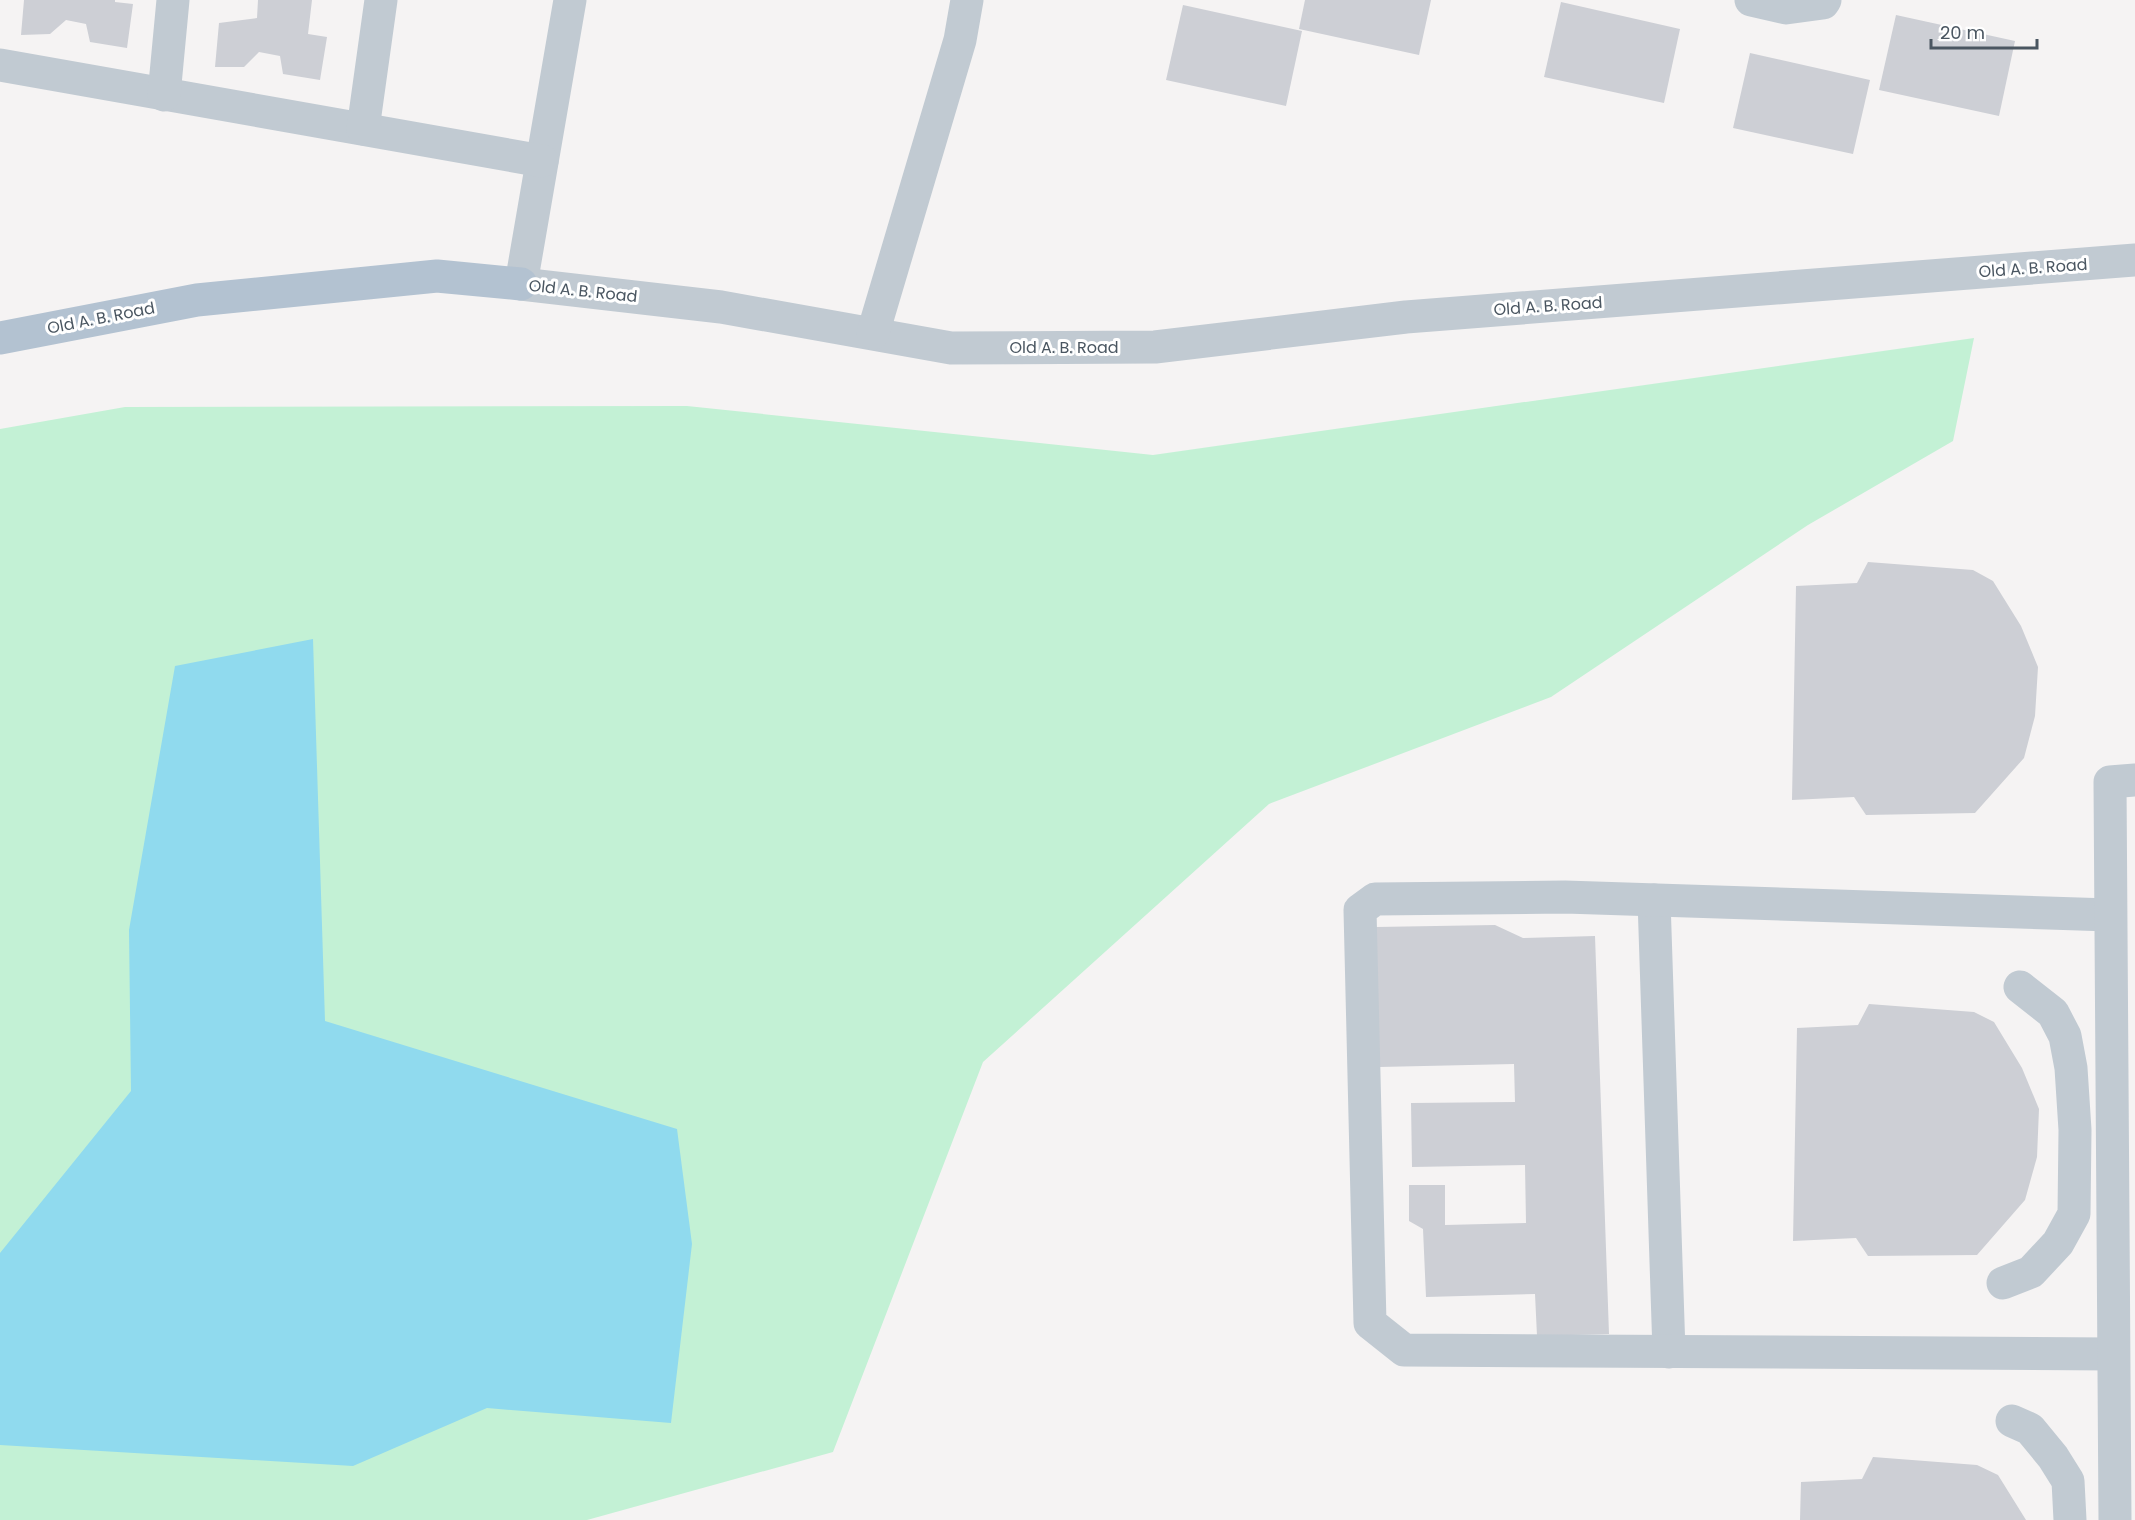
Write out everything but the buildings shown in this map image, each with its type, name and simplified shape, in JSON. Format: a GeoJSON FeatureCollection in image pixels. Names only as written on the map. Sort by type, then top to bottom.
{"type":"FeatureCollection","features":[{"type":"Feature","properties":{"kind":"main road","name":"Old A. B. Road"},"geometry":{"type":"LineString","coordinates":[[0,338],[197,300],[437,276],[520,284]]}},
{"type":"Feature","properties":{"kind":"street"},"geometry":{"type":"LineString","coordinates":[[164,95],[173,0]]}},
{"type":"Feature","properties":{"kind":"street"},"geometry":{"type":"LineString","coordinates":[[363,129],[381,0]]}},
{"type":"Feature","properties":{"kind":"street"},"geometry":{"type":"LineString","coordinates":[[520,284],[570,0]]}},
{"type":"Feature","properties":{"kind":"street"},"geometry":{"type":"LineString","coordinates":[[873,333],[960,39],[967,0]]}},
{"type":"Feature","properties":{"kind":"street"},"geometry":{"type":"LineString","coordinates":[[1751,0],[1786,8],[1823,3],[1825,0]]}},
{"type":"Feature","properties":{"kind":"street"},"geometry":{"type":"LineString","coordinates":[[0,65],[542,161]]}},
{"type":"Feature","properties":{"kind":"street","name":"Old A. B. Road"},"geometry":{"type":"LineString","coordinates":[[520,284],[721,307],[951,348],[1155,347],[1417,316],[2135,260]]}},
{"type":"Feature","properties":{"kind":"street"},"geometry":{"type":"LineString","coordinates":[[2115,1520],[2124,1486],[2112,1354],[2110,782],[2135,780]]}},
{"type":"Feature","properties":{"kind":"street"},"geometry":{"type":"LineString","coordinates":[[2110,915],[1565,897],[1375,899],[1360,910],[1370,1323],[1404,1350],[2112,1354]]}},
{"type":"Feature","properties":{"kind":"street"},"geometry":{"type":"LineString","coordinates":[[1654,900],[1669,1352]]}},
{"type":"Feature","properties":{"kind":"street"},"geometry":{"type":"LineString","coordinates":[[2003,1283],[2031,1272],[2058,1243],[2074,1214],[2075,1130],[2071,1068],[2065,1036],[2053,1013],[2020,987]]}},
{"type":"Feature","properties":{"kind":"street"},"geometry":{"type":"LineString","coordinates":[[2075,1130],[2111,1132]]}},
{"type":"Feature","properties":{"kind":"street"},"geometry":{"type":"LineString","coordinates":[[2012,1421],[2030,1429],[2054,1457],[2068,1481],[2070,1520]]}},
{"type":"Feature","properties":{"kind":"green space"},"geometry":{"type":"Polygon","coordinates":[[[1974,338],[1953,441],[1808,525],[1551,697],[1269,804],[983,1062],[833,1452],[587,1520],[0,1520],[0,429],[125,407],[687,406],[1153,455],[1974,338]]]}},
{"type":"Feature","properties":{"kind":"water"},"geometry":{"type":"Polygon","coordinates":[[[313,639],[325,1021],[677,1129],[692,1244],[671,1423],[487,1408],[353,1466],[0,1445],[0,1253],[131,1091],[129,930],[175,666],[313,639]]]}}]}
